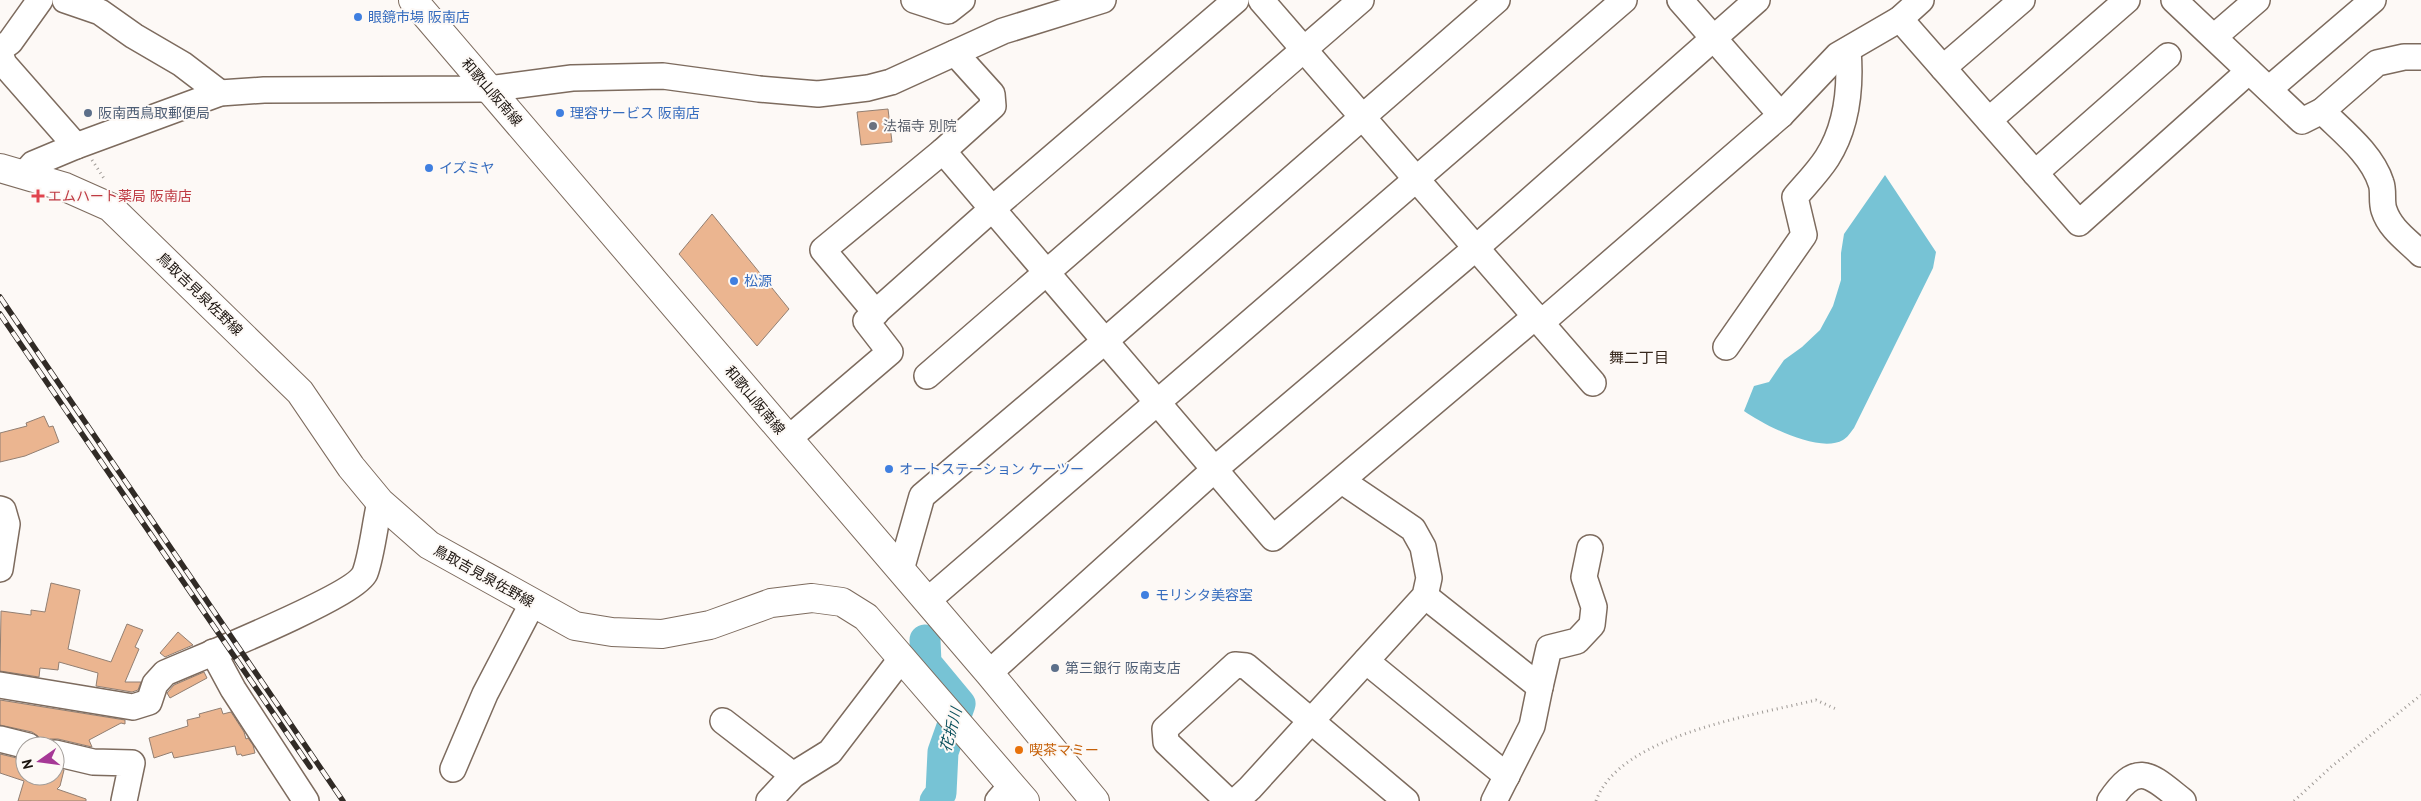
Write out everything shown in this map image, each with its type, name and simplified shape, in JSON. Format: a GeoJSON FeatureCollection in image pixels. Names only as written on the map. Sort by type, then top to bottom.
{"type":"FeatureCollection","features":[{"type":"Feature","properties":{"kind":"main road","name":"和歌山阪南線"},"geometry":{"type":"LineString","coordinates":[[413,0],[989,673],[1095,801]]}},
{"type":"Feature","properties":{"kind":"main road","name":"鳥取吉見泉佐野線"},"geometry":{"type":"LineString","coordinates":[[13,170],[65,187],[110,207],[300,392],[350,467],[380,502],[429,545],[499,582],[532,604],[575,626],[612,632],[662,634],[710,625],[771,603],[812,598],[842,602],[866,617],[954,720],[1011,796]]}},
{"type":"Feature","properties":{"kind":"street"},"geometry":{"type":"LineString","coordinates":[[40,0],[10,42],[1,59],[76,146]]}},
{"type":"Feature","properties":{"kind":"street"},"geometry":{"type":"LineString","coordinates":[[65,0],[100,12],[134,36],[182,64],[220,93]]}},
{"type":"Feature","properties":{"kind":"street"},"geometry":{"type":"LineString","coordinates":[[914,0],[948,11],[962,0]]}},
{"type":"Feature","properties":{"kind":"street"},"geometry":{"type":"LineString","coordinates":[[13,170],[220,93],[264,90],[489,89],[572,78],[663,76],[759,89],[818,94],[868,88],[891,82],[1003,31],[1103,0]]}},
{"type":"Feature","properties":{"kind":"street"},"geometry":{"type":"LineString","coordinates":[[788,438],[890,352],[866,321],[992,209],[1236,0]]}},
{"type":"Feature","properties":{"kind":"street"},"geometry":{"type":"LineString","coordinates":[[1261,0],[1594,383]]}},
{"type":"Feature","properties":{"kind":"street"},"geometry":{"type":"LineString","coordinates":[[927,376],[1361,0]]}},
{"type":"Feature","properties":{"kind":"street"},"geometry":{"type":"LineString","coordinates":[[901,570],[922,496],[1105,342],[1496,0]]}},
{"type":"Feature","properties":{"kind":"street"},"geometry":{"type":"LineString","coordinates":[[927,601],[1156,401],[1624,0]]}},
{"type":"Feature","properties":{"kind":"street"},"geometry":{"type":"LineString","coordinates":[[1680,0],[1781,115]]}},
{"type":"Feature","properties":{"kind":"street"},"geometry":{"type":"LineString","coordinates":[[989,673],[1215,469],[1477,247],[1757,0]]}},
{"type":"Feature","properties":{"kind":"street"},"geometry":{"type":"LineString","coordinates":[[943,151],[1272,538],[1539,319],[1781,115],[1838,56],[1900,19],[1921,0]]}},
{"type":"Feature","properties":{"kind":"street"},"geometry":{"type":"LineString","coordinates":[[1943,68],[2022,0]]}},
{"type":"Feature","properties":{"kind":"street"},"geometry":{"type":"LineString","coordinates":[[1988,120],[2128,0]]}},
{"type":"Feature","properties":{"kind":"street"},"geometry":{"type":"LineString","coordinates":[[2174,0],[2302,121],[2322,111],[2378,63],[2404,57],[2421,57]]}},
{"type":"Feature","properties":{"kind":"street"},"geometry":{"type":"LineString","coordinates":[[2214,37],[2257,0]]}},
{"type":"Feature","properties":{"kind":"street"},"geometry":{"type":"LineString","coordinates":[[2269,89],[2373,0]]}},
{"type":"Feature","properties":{"kind":"street"},"geometry":{"type":"LineString","coordinates":[[1900,19],[2079,223],[2249,71]]}},
{"type":"Feature","properties":{"kind":"street"},"geometry":{"type":"LineString","coordinates":[[1726,348],[1804,235],[1795,197],[1828,157],[1841,126],[1850,96],[1848,50]]}},
{"type":"Feature","properties":{"kind":"street"},"geometry":{"type":"LineString","coordinates":[[876,313],[823,250],[943,151],[993,106],[992,94],[955,53]]}},
{"type":"Feature","properties":{"kind":"street"},"geometry":{"type":"LineString","coordinates":[[2035,173],[2168,56]]}},
{"type":"Feature","properties":{"kind":"street"},"geometry":{"type":"LineString","coordinates":[[2322,111],[2355,144],[2371,164],[2382,183],[2383,208],[2390,225],[2421,254]]}},
{"type":"Feature","properties":{"kind":"street"},"geometry":{"type":"LineString","coordinates":[[1251,797],[1312,721],[1425,596],[1429,578],[1423,547],[1413,529],[1342,481]]}},
{"type":"Feature","properties":{"kind":"street"},"geometry":{"type":"LineString","coordinates":[[0,685],[133,706],[149,702],[155,684],[165,673],[259,634],[348,589],[364,574],[380,502]]}},
{"type":"Feature","properties":{"kind":"street"},"geometry":{"type":"LineString","coordinates":[[0,509],[3,510],[7,524],[0,568]]}},
{"type":"Feature","properties":{"kind":"street"},"geometry":{"type":"LineString","coordinates":[[1494,801],[1532,726],[1549,648],[1577,641],[1592,625],[1594,607],[1584,577],[1590,548]]}},
{"type":"Feature","properties":{"kind":"street"},"geometry":{"type":"LineString","coordinates":[[1425,596],[1540,687]]}},
{"type":"Feature","properties":{"kind":"street"},"geometry":{"type":"LineString","coordinates":[[453,769],[485,694],[532,604]]}},
{"type":"Feature","properties":{"kind":"street"},"geometry":{"type":"LineString","coordinates":[[212,652],[233,689],[306,801]]}},
{"type":"Feature","properties":{"kind":"street"},"geometry":{"type":"LineString","coordinates":[[769,801],[793,775],[830,752],[901,659]]}},
{"type":"Feature","properties":{"kind":"street"},"geometry":{"type":"LineString","coordinates":[[1366,661],[1507,776]]}},
{"type":"Feature","properties":{"kind":"street"},"geometry":{"type":"LineString","coordinates":[[1228,801],[1166,742],[1164,729],[1235,665],[1246,666],[1406,801]]}},
{"type":"Feature","properties":{"kind":"street"},"geometry":{"type":"LineString","coordinates":[[723,721],[793,775]]}},
{"type":"Feature","properties":{"kind":"street"},"geometry":{"type":"LineString","coordinates":[[0,739],[15,743]]}},
{"type":"Feature","properties":{"kind":"street"},"geometry":{"type":"LineString","coordinates":[[65,755],[93,762],[132,763],[124,801]]}},
{"type":"Feature","properties":{"kind":"street"},"geometry":{"type":"LineString","coordinates":[[2110,801],[2122,782],[2139,775],[2153,777],[2183,801]]}},
{"type":"Feature","properties":{"kind":"path"},"geometry":{"type":"LineString","coordinates":[[76,146],[88,152],[109,188],[110,207]]}},
{"type":"Feature","properties":{"kind":"path"},"geometry":{"type":"LineString","coordinates":[[2294,801],[2331,767],[2421,694]]}},
{"type":"Feature","properties":{"kind":"path"},"geometry":{"type":"LineString","coordinates":[[1596,801],[1600,791],[1618,770],[1643,753],[1684,733],[1816,700],[1836,709]]}},
{"type":"Feature","properties":{"kind":"water"},"geometry":{"type":"Polygon","coordinates":[[[1885,175],[1936,252],[1933,268],[1849,435],[1843,440],[1833,443],[1806,441],[1778,430],[1744,411],[1754,386],[1769,382],[1784,360],[1802,347],[1820,330],[1833,306],[1841,280],[1841,253],[1844,234],[1885,175]]]}},
{"type":"Feature","properties":{"kind":"building"},"geometry":{"type":"Polygon","coordinates":[[[888,109],[892,142],[861,145],[857,112],[888,109]]]}},
{"type":"Feature","properties":{"kind":"building","name":"松源"},"geometry":{"type":"Polygon","coordinates":[[[712,214],[789,309],[757,346],[679,254],[712,214]]]}},
{"type":"Feature","properties":{"kind":"building"},"geometry":{"type":"Polygon","coordinates":[[[44,416],[49,427],[53,426],[59,442],[25,456],[0,462],[0,433],[27,426],[26,423],[44,416]]]}},
{"type":"Feature","properties":{"kind":"building"},"geometry":{"type":"Polygon","coordinates":[[[51,583],[80,590],[68,649],[111,662],[127,624],[143,630],[135,647],[139,649],[125,682],[141,682],[138,690],[132,692],[96,686],[98,673],[59,662],[58,670],[40,668],[39,677],[0,671],[1,611],[31,615],[31,610],[45,612],[51,583]]]}},
{"type":"Feature","properties":{"kind":"building"},"geometry":{"type":"Polygon","coordinates":[[[178,632],[193,645],[165,657],[160,653],[178,632]]]}},
{"type":"Feature","properties":{"kind":"building"},"geometry":{"type":"Polygon","coordinates":[[[204,672],[207,678],[170,698],[167,693],[174,685],[204,672]]]}},
{"type":"Feature","properties":{"kind":"building"},"geometry":{"type":"Polygon","coordinates":[[[0,700],[125,720],[125,724],[121,723],[89,740],[92,747],[65,741],[65,736],[38,736],[32,732],[0,725],[0,700]]]}},
{"type":"Feature","properties":{"kind":"building"},"geometry":{"type":"Polygon","coordinates":[[[221,708],[223,714],[231,712],[244,732],[246,739],[248,738],[253,745],[255,753],[242,756],[241,754],[237,755],[235,746],[174,758],[172,752],[154,758],[149,738],[188,726],[187,720],[200,717],[199,714],[221,708]]]}},
{"type":"Feature","properties":{"kind":"building"},"geometry":{"type":"Polygon","coordinates":[[[0,754],[15,758],[15,778],[0,773],[0,754]]]}},
{"type":"Feature","properties":{"kind":"building"},"geometry":{"type":"Polygon","coordinates":[[[22,786],[60,786],[57,789],[86,799],[86,801],[18,801],[22,786]]]}},
{"type":"Feature","properties":{"kind":"waterway","name":"花折川"},"geometry":{"type":"LineString","coordinates":[[925,640],[926,663],[960,704],[943,752],[941,793],[935,801]]}},
{"type":"Feature","properties":{"kind":"railway"},"geometry":{"type":"LineString","coordinates":[[0,297],[343,801]]}},
{"type":"Feature","properties":{"kind":"railway"},"geometry":{"type":"LineString","coordinates":[[0,314],[310,767]]}},
{"type":"Feature","properties":{"kind":"place","name":"眼鏡市場 阪南店"},"geometry":{"type":"Point","coordinates":[358,17]}},
{"type":"Feature","properties":{"kind":"place","name":"阪南西鳥取郵便局"},"geometry":{"type":"Point","coordinates":[88,113]}},
{"type":"Feature","properties":{"kind":"place","name":"理容サービス 阪南店"},"geometry":{"type":"Point","coordinates":[560,113]}},
{"type":"Feature","properties":{"kind":"place","name":"法福寺 別院"},"geometry":{"type":"Point","coordinates":[873,126]}},
{"type":"Feature","properties":{"kind":"place","name":"イズミヤ"},"geometry":{"type":"Point","coordinates":[429,168]}},
{"type":"Feature","properties":{"kind":"place","name":"エムハート薬局 阪南店"},"geometry":{"type":"Point","coordinates":[38,196]}},
{"type":"Feature","properties":{"kind":"place","name":"松源"},"geometry":{"type":"Point","coordinates":[734,281]}},
{"type":"Feature","properties":{"kind":"place","name":"オートステーション ケーツー"},"geometry":{"type":"Point","coordinates":[889,469]}},
{"type":"Feature","properties":{"kind":"place","name":"モリシタ美容室"},"geometry":{"type":"Point","coordinates":[1145,595]}},
{"type":"Feature","properties":{"kind":"place","name":"第三銀行 阪南支店"},"geometry":{"type":"Point","coordinates":[1055,668]}},
{"type":"Feature","properties":{"kind":"place","name":"喫茶マミー"},"geometry":{"type":"Point","coordinates":[1019,750]}},
{"type":"Feature","properties":{"kind":"district","name":"舞二丁目"},"geometry":{"type":"Point","coordinates":[1639,358]}}]}
